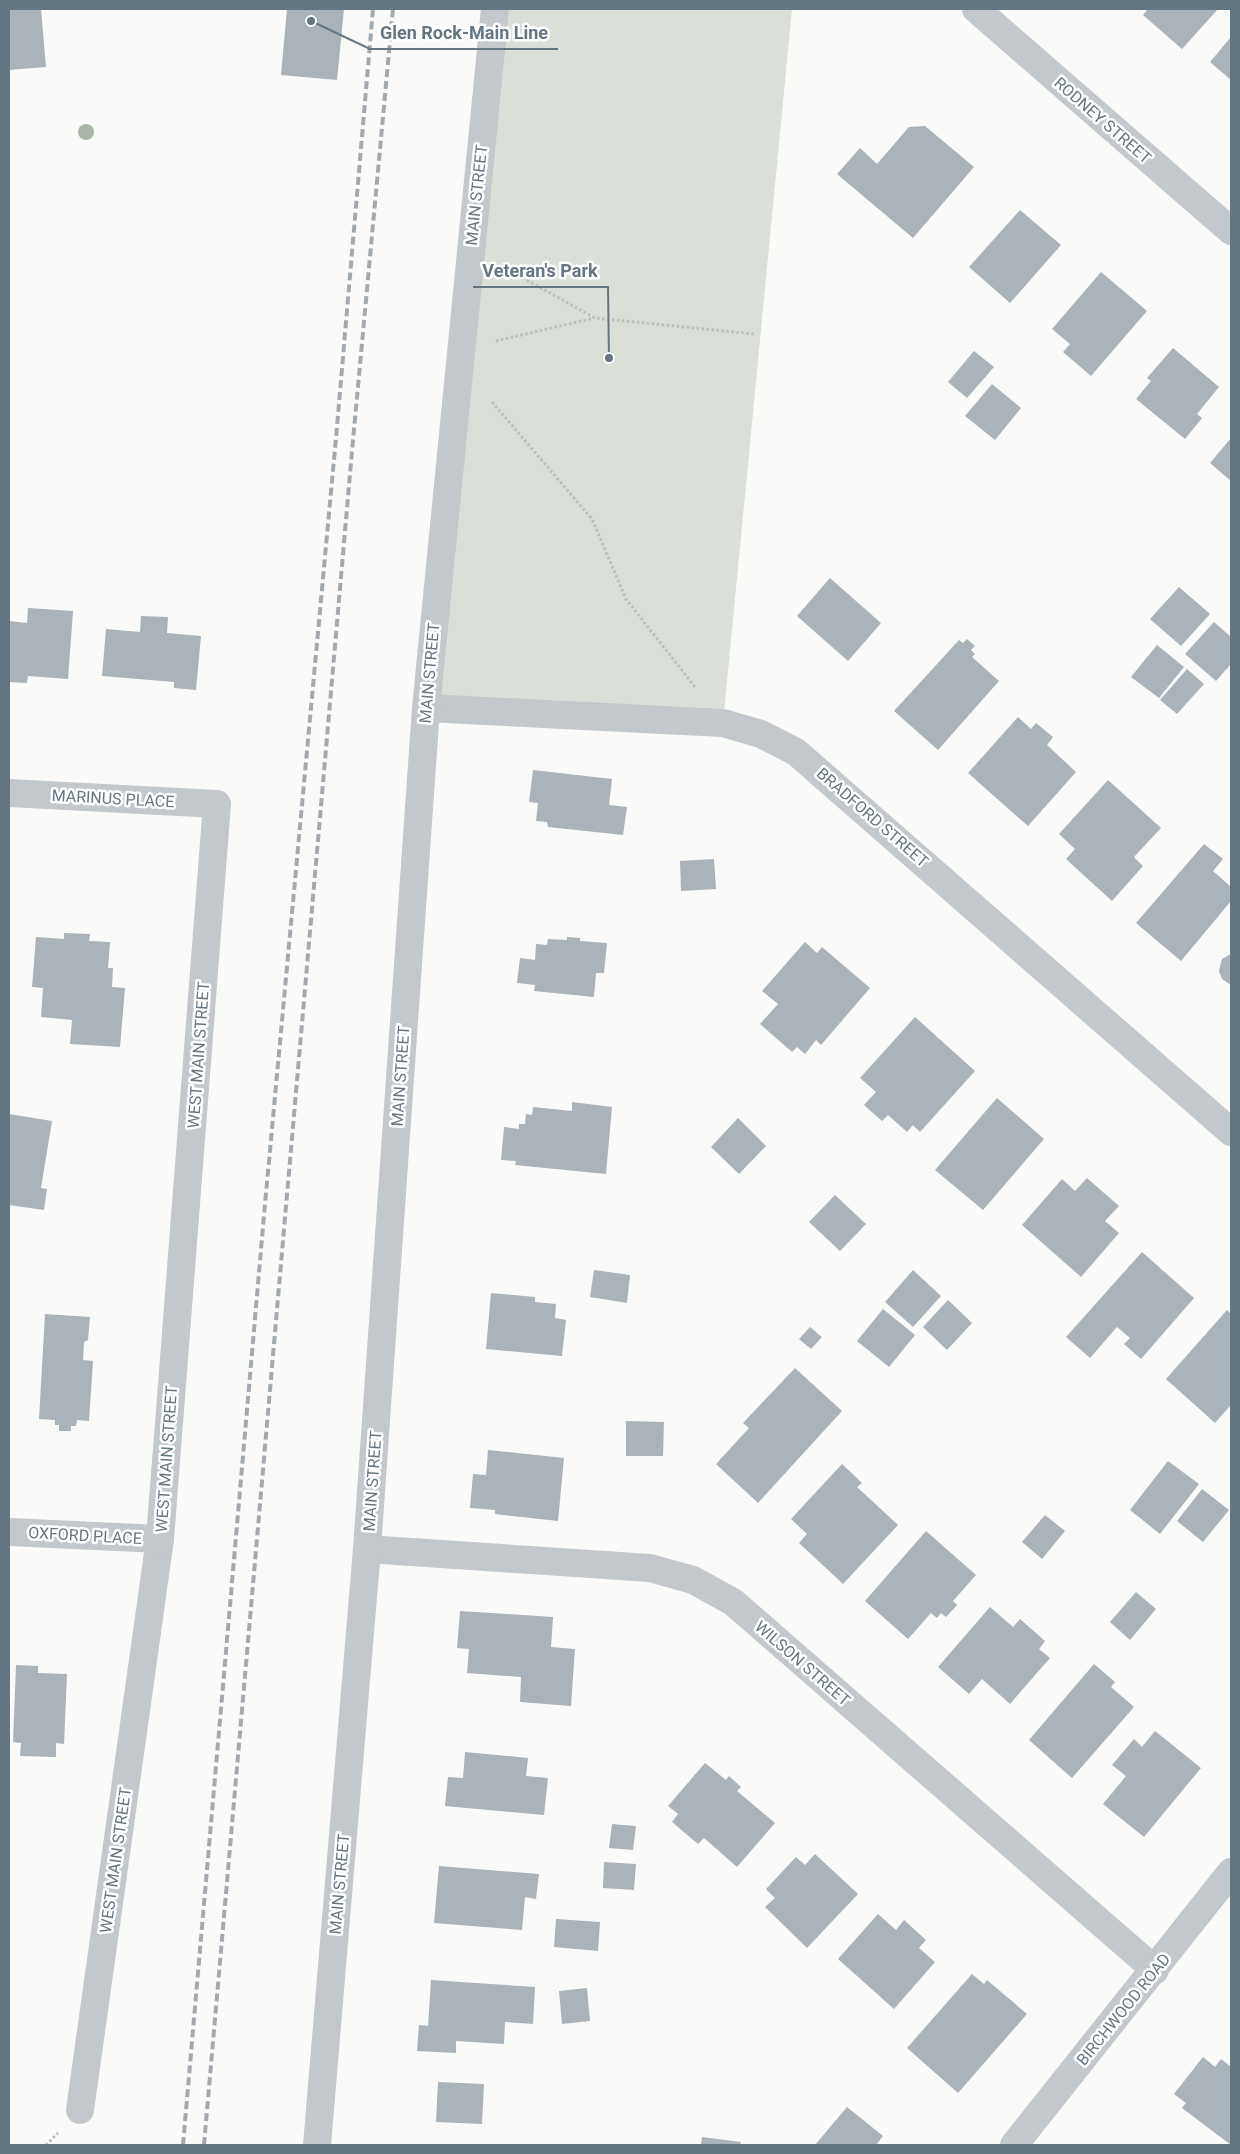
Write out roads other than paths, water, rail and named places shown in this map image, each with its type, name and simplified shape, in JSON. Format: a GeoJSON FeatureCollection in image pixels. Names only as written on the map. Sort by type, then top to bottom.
{"type":"FeatureCollection","features":[{"type":"Feature","properties":{"kind":"street","name":"MAIN STREET"},"geometry":{"type":"LineString","coordinates":[[317,2145],[367,1549],[426,708],[495,9]]}},
{"type":"Feature","properties":{"kind":"street","name":"RODNEY STREET"},"geometry":{"type":"LineString","coordinates":[[976,9],[1231,231]]}},
{"type":"Feature","properties":{"kind":"street","name":"BRADFORD STREET"},"geometry":{"type":"LineString","coordinates":[[426,708],[723,723],[761,734],[796,752],[816,767],[1231,1132]]}},
{"type":"Feature","properties":{"kind":"street","name":"MARINUS PLACE"},"geometry":{"type":"LineString","coordinates":[[9,793],[218,804]]}},
{"type":"Feature","properties":{"kind":"street","name":"WEST MAIN STREET"},"geometry":{"type":"LineString","coordinates":[[80,2110],[160,1539],[218,804]]}},
{"type":"Feature","properties":{"kind":"street","name":"OXFORD PLACE"},"geometry":{"type":"LineString","coordinates":[[9,1532],[160,1539]]}},
{"type":"Feature","properties":{"kind":"street","name":"WILSON STREET"},"geometry":{"type":"LineString","coordinates":[[367,1549],[650,1568],[693,1580],[733,1602],[1155,1970]]}},
{"type":"Feature","properties":{"kind":"street","name":"BIRCHWOOD ROAD"},"geometry":{"type":"LineString","coordinates":[[1014,2145],[1231,1872]]}},
{"type":"Feature","properties":{"kind":"railway"},"geometry":{"type":"LineString","coordinates":[[183,2145],[264,1215],[336,438],[373,9]]}},
{"type":"Feature","properties":{"kind":"railway"},"geometry":{"type":"LineString","coordinates":[[204,2145],[352,451],[393,9]]}},
{"type":"Feature","properties":{"kind":"place","name":"Glen Rock-Main Line"},"geometry":{"type":"Point","coordinates":[311,21]}},
{"type":"Feature","properties":{"kind":"place","name":"Veteran's Park"},"geometry":{"type":"Point","coordinates":[609,358]}}]}
